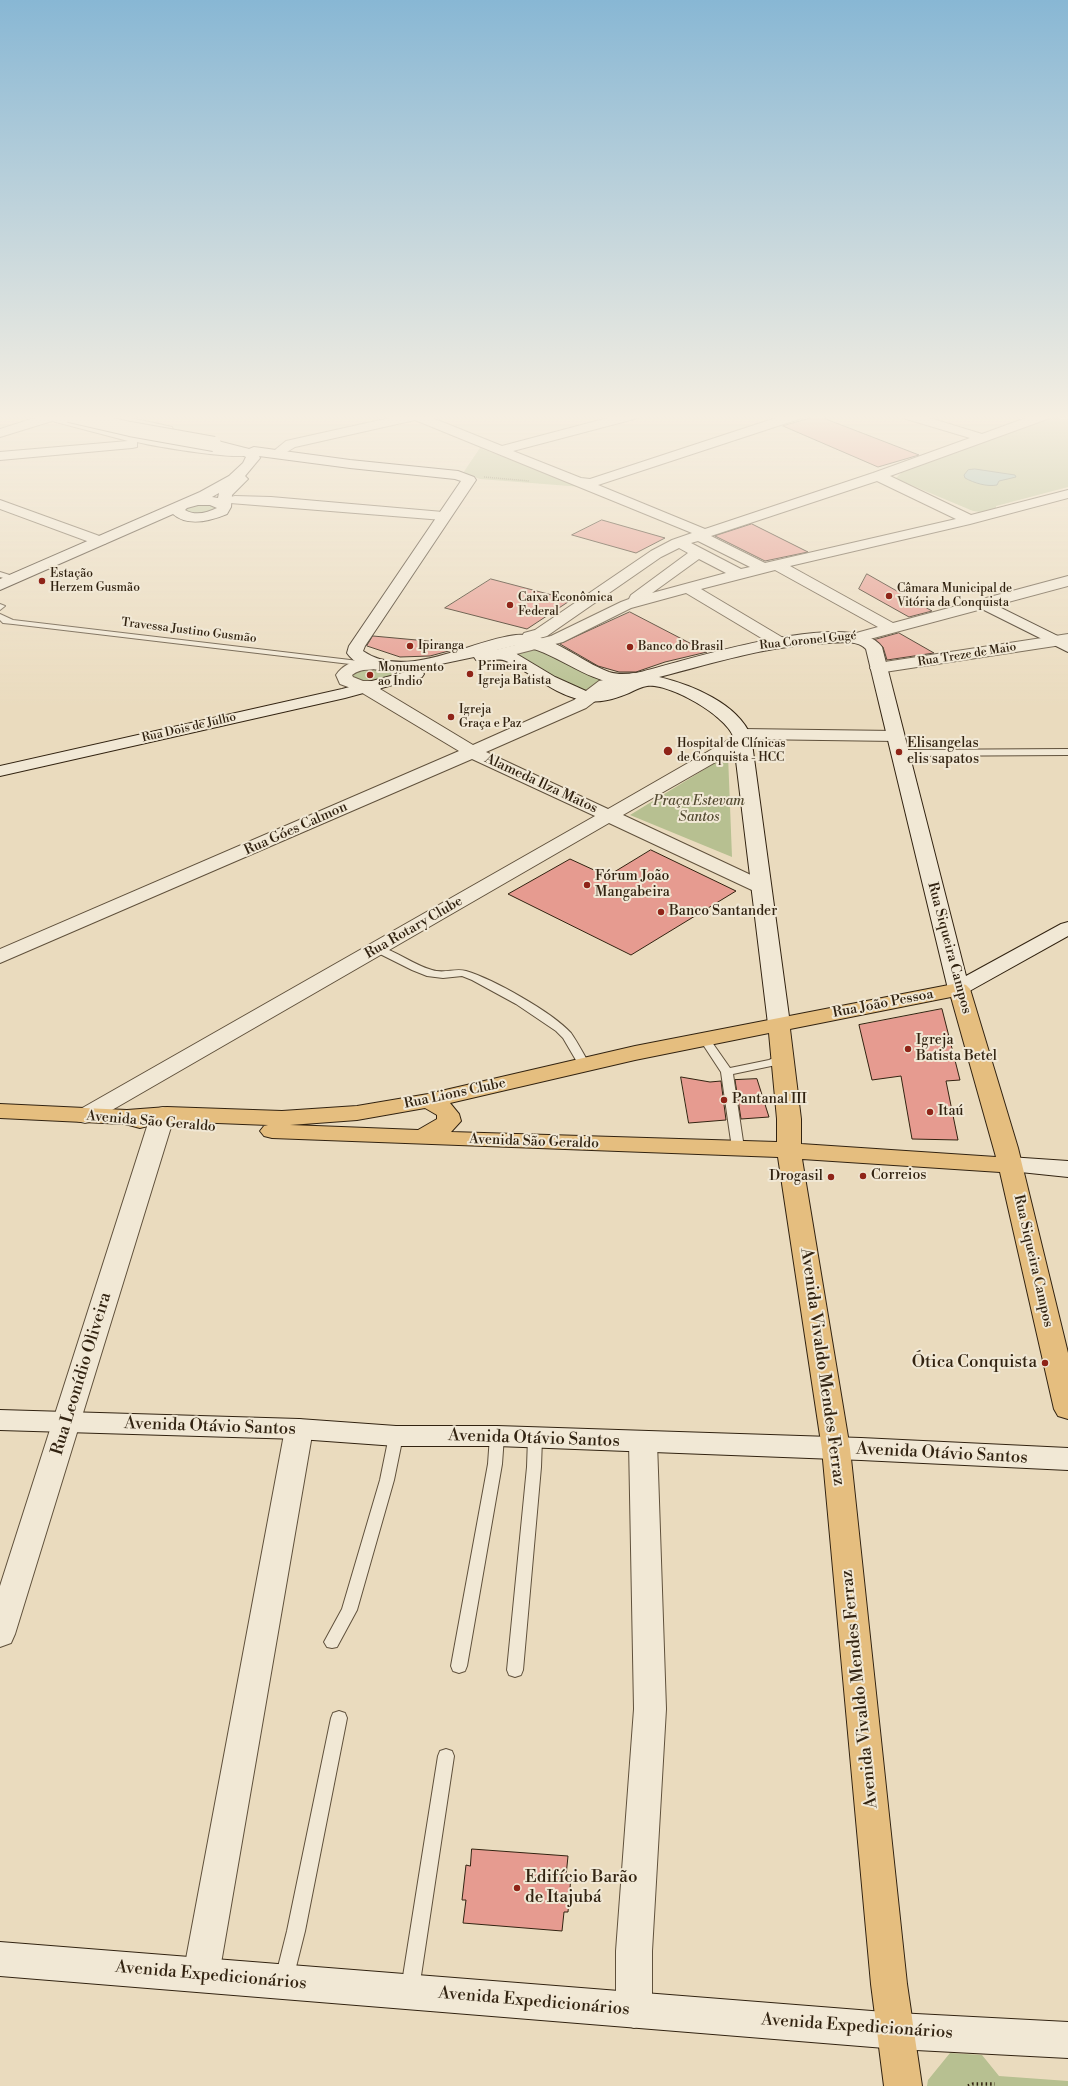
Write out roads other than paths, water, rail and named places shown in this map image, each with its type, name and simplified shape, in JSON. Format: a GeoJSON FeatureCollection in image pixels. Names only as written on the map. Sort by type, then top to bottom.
{"type":"FeatureCollection","features":[{"type":"Feature","properties":{"kind":"main road","name":"Rua João Pessoa"},"geometry":{"type":"LineString","coordinates":[[779,1024],[959,989]]}},
{"type":"Feature","properties":{"kind":"main road","name":"Rua Siqueira Campos"},"geometry":{"type":"LineString","coordinates":[[959,989],[1006,1148],[1009,1166],[1068,1409]]}},
{"type":"Feature","properties":{"kind":"main road","name":"Rua Lions Clube"},"geometry":{"type":"LineString","coordinates":[[162,1120],[282,1118],[357,1113],[428,1101],[584,1065],[779,1024]]}},
{"type":"Feature","properties":{"kind":"main road","name":"Avenida Vivaldo Mendes Ferraz"},"geometry":{"type":"LineString","coordinates":[[779,1024],[789,1119],[789,1150],[836,1449],[889,1984],[897,2031],[903,2086]]}},
{"type":"Feature","properties":{"kind":"main road"},"geometry":{"type":"LineString","coordinates":[[422,1138],[440,1129],[449,1121],[447,1114],[428,1101]]}},
{"type":"Feature","properties":{"kind":"main road","name":"Avenida São Geraldo"},"geometry":{"type":"LineString","coordinates":[[0,1111],[127,1117],[422,1138],[789,1150],[1009,1166]]}},
{"type":"Feature","properties":{"kind":"street"},"geometry":{"type":"LineString","coordinates":[[23,512],[100,541]]}},
{"type":"Feature","properties":{"kind":"street"},"geometry":{"type":"LineString","coordinates":[[4,579],[100,541],[166,512]]}},
{"type":"Feature","properties":{"kind":"street"},"geometry":{"type":"LineString","coordinates":[[401,512],[443,516]]}},
{"type":"Feature","properties":{"kind":"street"},"geometry":{"type":"LineString","coordinates":[[376,685],[392,675],[390,670],[355,653],[358,646],[446,512]]}},
{"type":"Feature","properties":{"kind":"street"},"geometry":{"type":"LineString","coordinates":[[649,512],[770,566],[891,628]]}},
{"type":"Feature","properties":{"kind":"street"},"geometry":{"type":"LineString","coordinates":[[698,553],[626,605],[557,639],[501,656],[450,664],[376,685],[356,685],[346,680],[344,675],[348,670],[356,666],[376,664],[400,667],[422,664],[541,633],[656,554],[677,543],[700,534],[766,512]]}},
{"type":"Feature","properties":{"kind":"street"},"geometry":{"type":"LineString","coordinates":[[954,512],[970,520]]}},
{"type":"Feature","properties":{"kind":"street"},"geometry":{"type":"LineString","coordinates":[[626,605],[770,566],[1001,512]]}},
{"type":"Feature","properties":{"kind":"street"},"geometry":{"type":"LineString","coordinates":[[677,543],[739,574]]}},
{"type":"Feature","properties":{"kind":"street"},"geometry":{"type":"LineString","coordinates":[[693,587],[723,566]]}},
{"type":"Feature","properties":{"kind":"street","name":"Rua Coronel Gugé"},"geometry":{"type":"LineString","coordinates":[[544,643],[599,674],[616,678],[634,678],[779,642],[855,638],[1068,581]]}},
{"type":"Feature","properties":{"kind":"street"},"geometry":{"type":"LineString","coordinates":[[693,587],[779,642]]}},
{"type":"Feature","properties":{"kind":"street"},"geometry":{"type":"LineString","coordinates":[[982,604],[1064,642]]}},
{"type":"Feature","properties":{"kind":"street","name":"Rua Siqueira Campos"},"geometry":{"type":"LineString","coordinates":[[855,638],[871,644],[874,647],[897,745],[959,989]]}},
{"type":"Feature","properties":{"kind":"street"},"geometry":{"type":"LineString","coordinates":[[518,640],[529,640],[544,643]]}},
{"type":"Feature","properties":{"kind":"street","name":"Rua Treze de Maio"},"geometry":{"type":"LineString","coordinates":[[878,668],[1064,642]]}},
{"type":"Feature","properties":{"kind":"street"},"geometry":{"type":"LineString","coordinates":[[501,656],[572,691],[590,698],[595,691],[605,685],[634,678]]}},
{"type":"Feature","properties":{"kind":"street"},"geometry":{"type":"LineString","coordinates":[[672,668],[662,675],[663,679],[673,686]]}},
{"type":"Feature","properties":{"kind":"street","name":"Avenida Vivaldo Mendes Ferraz"},"geometry":{"type":"LineString","coordinates":[[590,698],[607,695],[645,682],[655,681],[673,686],[732,719],[743,737],[779,1024]]}},
{"type":"Feature","properties":{"kind":"street","name":"Alameda Ilza Matos"},"geometry":{"type":"LineString","coordinates":[[376,685],[472,752],[610,816]]}},
{"type":"Feature","properties":{"kind":"street","name":"Rua Dois de Julho"},"geometry":{"type":"LineString","coordinates":[[0,771],[376,685]]}},
{"type":"Feature","properties":{"kind":"street","name":"Rua Góes Calmon"},"geometry":{"type":"LineString","coordinates":[[0,957],[472,752],[590,698]]}},
{"type":"Feature","properties":{"kind":"street"},"geometry":{"type":"LineString","coordinates":[[743,737],[897,745]]}},
{"type":"Feature","properties":{"kind":"street","name":"Rua Rotary Clube"},"geometry":{"type":"LineString","coordinates":[[85,1116],[610,816],[743,737]]}},
{"type":"Feature","properties":{"kind":"street"},"geometry":{"type":"LineString","coordinates":[[610,816],[761,887]]}},
{"type":"Feature","properties":{"kind":"street","name":"Rua João Pessoa"},"geometry":{"type":"LineString","coordinates":[[959,989],[1068,928]]}},
{"type":"Feature","properties":{"kind":"street","name":"Rua Leonídio Oliveira"},"geometry":{"type":"LineString","coordinates":[[0,1634],[162,1120]]}},
{"type":"Feature","properties":{"kind":"street","name":"Avenida São Geraldo"},"geometry":{"type":"LineString","coordinates":[[1009,1166],[1068,1168]]}},
{"type":"Feature","properties":{"kind":"street","name":"Avenida Otávio Santos"},"geometry":{"type":"LineString","coordinates":[[0,1420],[299,1430],[396,1436],[497,1436],[1068,1459]]}},
{"type":"Feature","properties":{"kind":"street"},"geometry":{"type":"LineString","coordinates":[[201,1975],[299,1430]]}},
{"type":"Feature","properties":{"kind":"street"},"geometry":{"type":"LineString","coordinates":[[634,2010],[634,1951],[650,1710],[643,1442]]}},
{"type":"Feature","properties":{"kind":"street","name":"Avenida Expedicionários"},"geometry":{"type":"LineString","coordinates":[[0,1959],[897,2031],[1068,2040]]}},
{"type":"Feature","properties":{"kind":"lane","name":"Travessa Justino Gusmão"},"geometry":{"type":"LineString","coordinates":[[0,616],[6,621],[13,622],[376,664]]}},
{"type":"Feature","properties":{"kind":"lane"},"geometry":{"type":"LineString","coordinates":[[897,745],[1068,752]]}},
{"type":"Feature","properties":{"kind":"lane"},"geometry":{"type":"LineString","coordinates":[[378,949],[422,970],[441,975],[456,972],[466,974],[492,988],[554,1023],[567,1036],[584,1065]]}},
{"type":"Feature","properties":{"kind":"lane"},"geometry":{"type":"LineString","coordinates":[[705,1040],[727,1072],[738,1148]]}},
{"type":"Feature","properties":{"kind":"lane"},"geometry":{"type":"LineString","coordinates":[[727,1072],[772,1063],[782,1057]]}},
{"type":"Feature","properties":{"kind":"lane"},"geometry":{"type":"LineString","coordinates":[[332,1642],[349,1610],[387,1480],[396,1436]]}},
{"type":"Feature","properties":{"kind":"lane"},"geometry":{"type":"LineString","coordinates":[[459,1666],[495,1464],[497,1436]]}},
{"type":"Feature","properties":{"kind":"lane"},"geometry":{"type":"LineString","coordinates":[[515,1670],[534,1467],[535,1438]]}},
{"type":"Feature","properties":{"kind":"lane"},"geometry":{"type":"LineString","coordinates":[[283,1982],[296,1931],[339,1718]]}},
{"type":"Feature","properties":{"kind":"lane"},"geometry":{"type":"LineString","coordinates":[[410,1992],[446,1756]]}},
{"type":"Feature","properties":{"kind":"place","name":"Estação Herzem Gusmão"},"geometry":{"type":"Point","coordinates":[42,581]}},
{"type":"Feature","properties":{"kind":"place","name":"Câmara Municipal de Vitória da Conquista"},"geometry":{"type":"Point","coordinates":[889,596]}},
{"type":"Feature","properties":{"kind":"place","name":"Caixa Econômica Federal"},"geometry":{"type":"Point","coordinates":[510,605]}},
{"type":"Feature","properties":{"kind":"place","name":"Ipiranga"},"geometry":{"type":"Point","coordinates":[410,646]}},
{"type":"Feature","properties":{"kind":"place","name":"Banco do Brasil"},"geometry":{"type":"Point","coordinates":[630,647]}},
{"type":"Feature","properties":{"kind":"place","name":"Primeira Igreja Batista"},"geometry":{"type":"Point","coordinates":[470,674]}},
{"type":"Feature","properties":{"kind":"place","name":"Monumento ao Índio"},"geometry":{"type":"Point","coordinates":[370,675]}},
{"type":"Feature","properties":{"kind":"place","name":"Igreja Graça e Paz"},"geometry":{"type":"Point","coordinates":[451,717]}},
{"type":"Feature","properties":{"kind":"place","name":"Hospital de Clínicas de Conquista - HCC"},"geometry":{"type":"Point","coordinates":[668,751]}},
{"type":"Feature","properties":{"kind":"place","name":"Elisangelas elis sapatos"},"geometry":{"type":"Point","coordinates":[899,752]}},
{"type":"Feature","properties":{"kind":"place","name":"Fórum João Mangabeira"},"geometry":{"type":"Point","coordinates":[587,885]}},
{"type":"Feature","properties":{"kind":"place","name":"Banco Santander"},"geometry":{"type":"Point","coordinates":[661,912]}},
{"type":"Feature","properties":{"kind":"place","name":"Igreja Batista Betel"},"geometry":{"type":"Point","coordinates":[908,1049]}},
{"type":"Feature","properties":{"kind":"place","name":"Pantanal III"},"geometry":{"type":"Point","coordinates":[724,1100]}},
{"type":"Feature","properties":{"kind":"place","name":"Itaú"},"geometry":{"type":"Point","coordinates":[930,1112]}},
{"type":"Feature","properties":{"kind":"place","name":"Correios"},"geometry":{"type":"Point","coordinates":[863,1176]}},
{"type":"Feature","properties":{"kind":"place","name":"Drogasil"},"geometry":{"type":"Point","coordinates":[831,1177]}},
{"type":"Feature","properties":{"kind":"place","name":"Ótica Conquista"},"geometry":{"type":"Point","coordinates":[1045,1363]}},
{"type":"Feature","properties":{"kind":"place","name":"Edifício Barão de Itajubá"},"geometry":{"type":"Point","coordinates":[517,1888]}},
{"type":"Feature","properties":{"kind":"park label","name":"Praça Estevam Santos"},"geometry":{"type":"Point","coordinates":[699,810]}}]}
